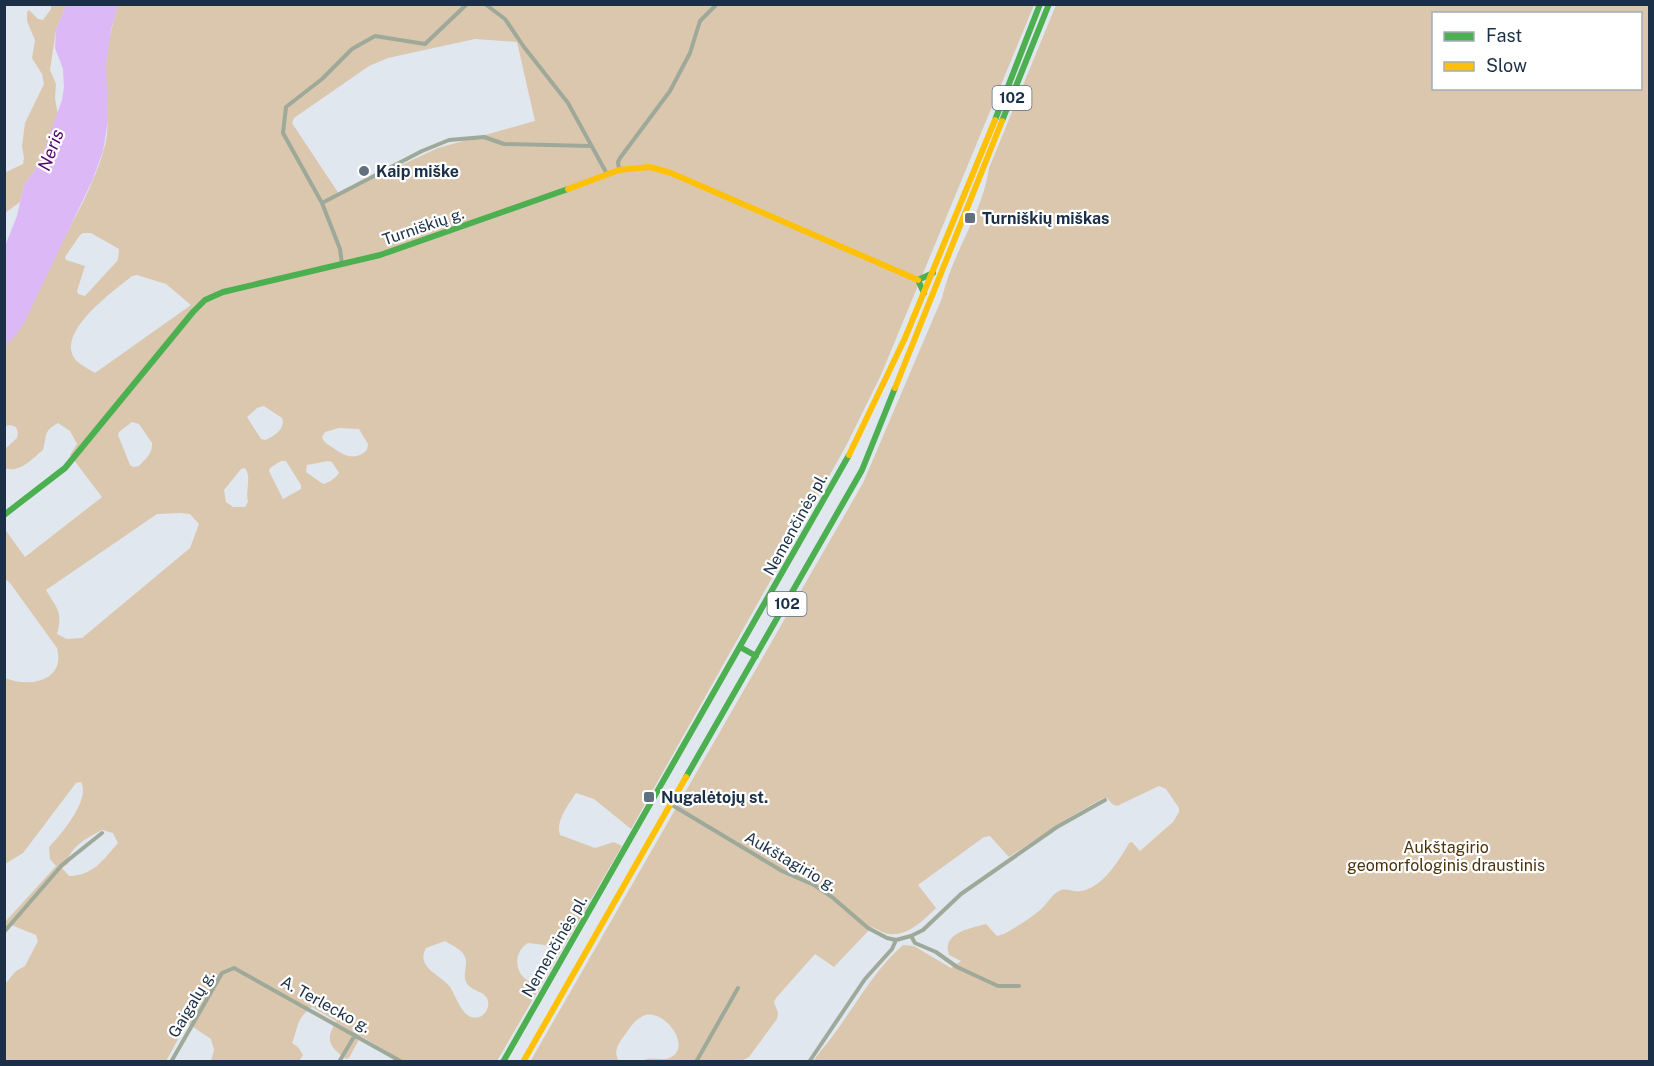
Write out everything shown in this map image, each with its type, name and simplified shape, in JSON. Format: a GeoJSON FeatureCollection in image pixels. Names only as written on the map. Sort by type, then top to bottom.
{"type":"FeatureCollection","features":[{"type":"Feature","properties":{"kind":"main road","name":"Nemenčinės pl."},"geometry":{"type":"LineString","coordinates":[[503,1062],[854,446],[933,273],[1040,4]]}},
{"type":"Feature","properties":{"kind":"main road","name":"Nemenčinės pl."},"geometry":{"type":"LineString","coordinates":[[523,1062],[862,470],[1049,4]]}},
{"type":"Feature","properties":{"kind":"main road","name":"Turniškių g."},"geometry":{"type":"LineString","coordinates":[[4,515],[64,468],[205,300],[223,292],[342,265],[424,241],[619,170],[650,167],[671,173],[918,280]]}},
{"type":"Feature","properties":{"kind":"main road"},"geometry":{"type":"LineString","coordinates":[[967,189],[975,192]]}},
{"type":"Feature","properties":{"kind":"main road"},"geometry":{"type":"LineString","coordinates":[[924,294],[918,280],[933,273]]}},
{"type":"Feature","properties":{"kind":"main road"},"geometry":{"type":"LineString","coordinates":[[903,343],[913,347]]}},
{"type":"Feature","properties":{"kind":"main road"},"geometry":{"type":"LineString","coordinates":[[740,647],[756,656]]}},
{"type":"Feature","properties":{"kind":"street"},"geometry":{"type":"LineString","coordinates":[[342,265],[340,249],[322,203],[283,133],[286,107],[322,79],[352,49],[375,36],[425,44],[467,4]]}},
{"type":"Feature","properties":{"kind":"street"},"geometry":{"type":"LineString","coordinates":[[485,4],[505,19],[544,74],[568,103],[590,146],[602,161],[607,174]]}},
{"type":"Feature","properties":{"kind":"street"},"geometry":{"type":"LineString","coordinates":[[619,170],[620,158],[670,91],[690,54],[700,21],[717,4]]}},
{"type":"Feature","properties":{"kind":"street"},"geometry":{"type":"LineString","coordinates":[[322,203],[422,151],[449,140],[484,137],[504,144],[590,146]]}},
{"type":"Feature","properties":{"kind":"street"},"geometry":{"type":"LineString","coordinates":[[809,1062],[866,979],[892,949],[896,940],[911,936],[931,922],[961,894],[1057,827],[1105,800]]}},
{"type":"Feature","properties":{"kind":"street","name":"Aukštagirio g."},"geometry":{"type":"LineString","coordinates":[[672,805],[782,871],[814,885],[832,897],[868,928],[896,940]]}},
{"type":"Feature","properties":{"kind":"street"},"geometry":{"type":"LineString","coordinates":[[4,932],[62,865],[102,833]]}},
{"type":"Feature","properties":{"kind":"street"},"geometry":{"type":"LineString","coordinates":[[911,936],[915,943],[936,952],[957,967],[999,986],[1019,986]]}},
{"type":"Feature","properties":{"kind":"street","name":"Gaigalų g."},"geometry":{"type":"LineString","coordinates":[[171,1062],[222,973],[230,969],[238,969]]}},
{"type":"Feature","properties":{"kind":"street","name":"A. Terlecko g."},"geometry":{"type":"LineString","coordinates":[[238,969],[402,1062]]}},
{"type":"Feature","properties":{"kind":"street"},"geometry":{"type":"LineString","coordinates":[[696,1062],[738,988]]}},
{"type":"Feature","properties":{"kind":"street"},"geometry":{"type":"LineString","coordinates":[[339,1062],[355,1035]]}},
{"type":"Feature","properties":{"kind":"green space"},"geometry":{"type":"Polygon","coordinates":[[[51,5],[66,5],[56,30],[50,70],[56,84],[55,98],[58,115],[39,164],[24,185],[20,202],[5,213],[4,173],[23,164],[22,146],[25,123],[44,84],[42,74],[32,58],[35,40],[27,21],[27,12],[29,10],[38,19],[43,20],[51,9],[51,5]]]}},
{"type":"Feature","properties":{"kind":"green space"},"geometry":{"type":"Polygon","coordinates":[[[118,5],[1034,5],[881,375],[846,446],[631,829],[594,799],[576,793],[564,813],[559,824],[560,835],[595,848],[614,842],[622,846],[497,1061],[396,1061],[398,1058],[361,1036],[349,1058],[346,1059],[330,1043],[336,1021],[312,1007],[300,1020],[292,1043],[303,1055],[299,1061],[211,1061],[214,1050],[211,1039],[187,1023],[166,1061],[5,1061],[5,984],[16,971],[25,966],[38,941],[36,935],[9,924],[5,930],[5,922],[56,866],[50,859],[49,847],[73,816],[82,798],[83,789],[81,782],[76,783],[23,853],[5,864],[5,678],[24,682],[43,680],[56,668],[58,659],[57,648],[5,579],[4,528],[25,557],[102,497],[70,455],[77,444],[70,431],[58,423],[48,431],[43,450],[35,457],[21,467],[5,468],[5,449],[17,438],[18,433],[16,427],[5,426],[4,346],[18,330],[29,311],[87,193],[100,161],[108,127],[107,55],[118,5]],[[475,39],[388,58],[369,66],[294,118],[292,123],[339,194],[438,148],[535,121],[517,42],[475,39]],[[83,233],[65,257],[66,260],[85,266],[77,291],[78,294],[85,296],[118,260],[119,249],[91,233],[83,233]],[[137,275],[132,276],[101,301],[80,325],[73,337],[71,348],[75,359],[95,373],[191,305],[166,284],[137,275]],[[264,406],[257,408],[247,417],[261,439],[272,437],[281,429],[283,422],[282,418],[264,406]],[[132,422],[118,435],[130,465],[139,466],[150,453],[152,443],[139,424],[132,422]],[[339,428],[325,432],[323,439],[348,456],[359,455],[367,450],[368,444],[359,429],[339,428]],[[281,461],[269,471],[283,499],[301,489],[301,485],[286,461],[281,461]],[[332,462],[307,465],[306,472],[323,484],[332,480],[339,473],[332,462]],[[245,468],[241,469],[224,490],[226,502],[233,507],[245,507],[248,502],[248,476],[245,468]],[[157,514],[46,590],[59,615],[57,634],[67,639],[82,638],[190,548],[199,524],[190,514],[157,514]],[[102,830],[75,848],[68,864],[62,868],[69,876],[91,870],[118,843],[113,833],[102,830]],[[445,941],[426,948],[423,959],[426,965],[450,987],[467,1015],[475,1018],[485,1013],[488,1006],[487,998],[470,987],[466,981],[466,959],[461,951],[445,941]],[[528,943],[522,948],[517,960],[523,977],[535,983],[551,961],[551,951],[545,945],[528,943]]]}},
{"type":"Feature","properties":{"kind":"green space","name":"Aukštagirio geomorfologinis draustinis"},"geometry":{"type":"Polygon","coordinates":[[[1056,5],[1649,5],[1649,1061],[813,1061],[878,971],[903,945],[914,946],[951,968],[961,961],[949,955],[948,948],[949,941],[959,933],[986,924],[997,936],[1004,934],[1042,909],[1059,891],[1081,891],[1096,885],[1115,865],[1129,843],[1132,842],[1140,851],[1173,822],[1179,812],[1179,808],[1166,789],[1159,786],[1117,806],[1107,798],[1103,798],[1009,857],[990,836],[984,837],[918,885],[936,908],[915,926],[897,934],[885,933],[872,927],[834,967],[815,954],[776,998],[774,1002],[778,1013],[777,1019],[749,1057],[741,1061],[641,1061],[670,1058],[678,1050],[679,1043],[672,1028],[666,1021],[650,1015],[637,1020],[622,1039],[616,1051],[619,1061],[530,1062],[863,483],[942,298],[986,185],[989,168],[1056,5]]]}},
{"type":"Feature","properties":{"kind":"water","name":"Neris"},"geometry":{"type":"Polygon","coordinates":[[[66,5],[118,5],[111,30],[106,65],[108,121],[103,151],[93,179],[24,323],[5,346],[5,246],[17,216],[24,185],[39,164],[62,100],[63,69],[55,48],[56,30],[66,5]]]}},
{"type":"Feature","properties":{"kind":"traffic: fast"},"geometry":{"type":"LineString","coordinates":[[995,120],[1040,4]]}},
{"type":"Feature","properties":{"kind":"traffic: fast"},"geometry":{"type":"LineString","coordinates":[[1002,121],[1049,4]]}},
{"type":"Feature","properties":{"kind":"traffic: fast"},"geometry":{"type":"LineString","coordinates":[[4,515],[65,468],[205,300],[223,292],[380,255],[568,189]]}},
{"type":"Feature","properties":{"kind":"traffic: fast"},"geometry":{"type":"LineString","coordinates":[[924,293],[918,280],[933,273]]}},
{"type":"Feature","properties":{"kind":"traffic: fast"},"geometry":{"type":"LineString","coordinates":[[686,777],[862,470],[895,388]]}},
{"type":"Feature","properties":{"kind":"traffic: fast"},"geometry":{"type":"LineString","coordinates":[[503,1062],[849,455]]}},
{"type":"Feature","properties":{"kind":"traffic: fast"},"geometry":{"type":"LineString","coordinates":[[740,647],[756,656]]}},
{"type":"Feature","properties":{"kind":"traffic: slow"},"geometry":{"type":"LineString","coordinates":[[849,455],[905,338],[995,120]]}},
{"type":"Feature","properties":{"kind":"traffic: slow"},"geometry":{"type":"LineString","coordinates":[[895,388],[1002,121]]}},
{"type":"Feature","properties":{"kind":"traffic: slow"},"geometry":{"type":"LineString","coordinates":[[568,189],[619,170],[650,167],[671,173],[918,280]]}},
{"type":"Feature","properties":{"kind":"traffic: slow"},"geometry":{"type":"LineString","coordinates":[[523,1062],[686,777]]}},
{"type":"Feature","properties":{"kind":"place","name":"Kaip miške"},"geometry":{"type":"Point","coordinates":[364,171]}},
{"type":"Feature","properties":{"kind":"place","name":"Turniškių miškas"},"geometry":{"type":"Point","coordinates":[970,218]}},
{"type":"Feature","properties":{"kind":"place","name":"Nugalėtojų st."},"geometry":{"type":"Point","coordinates":[649,797]}}]}
